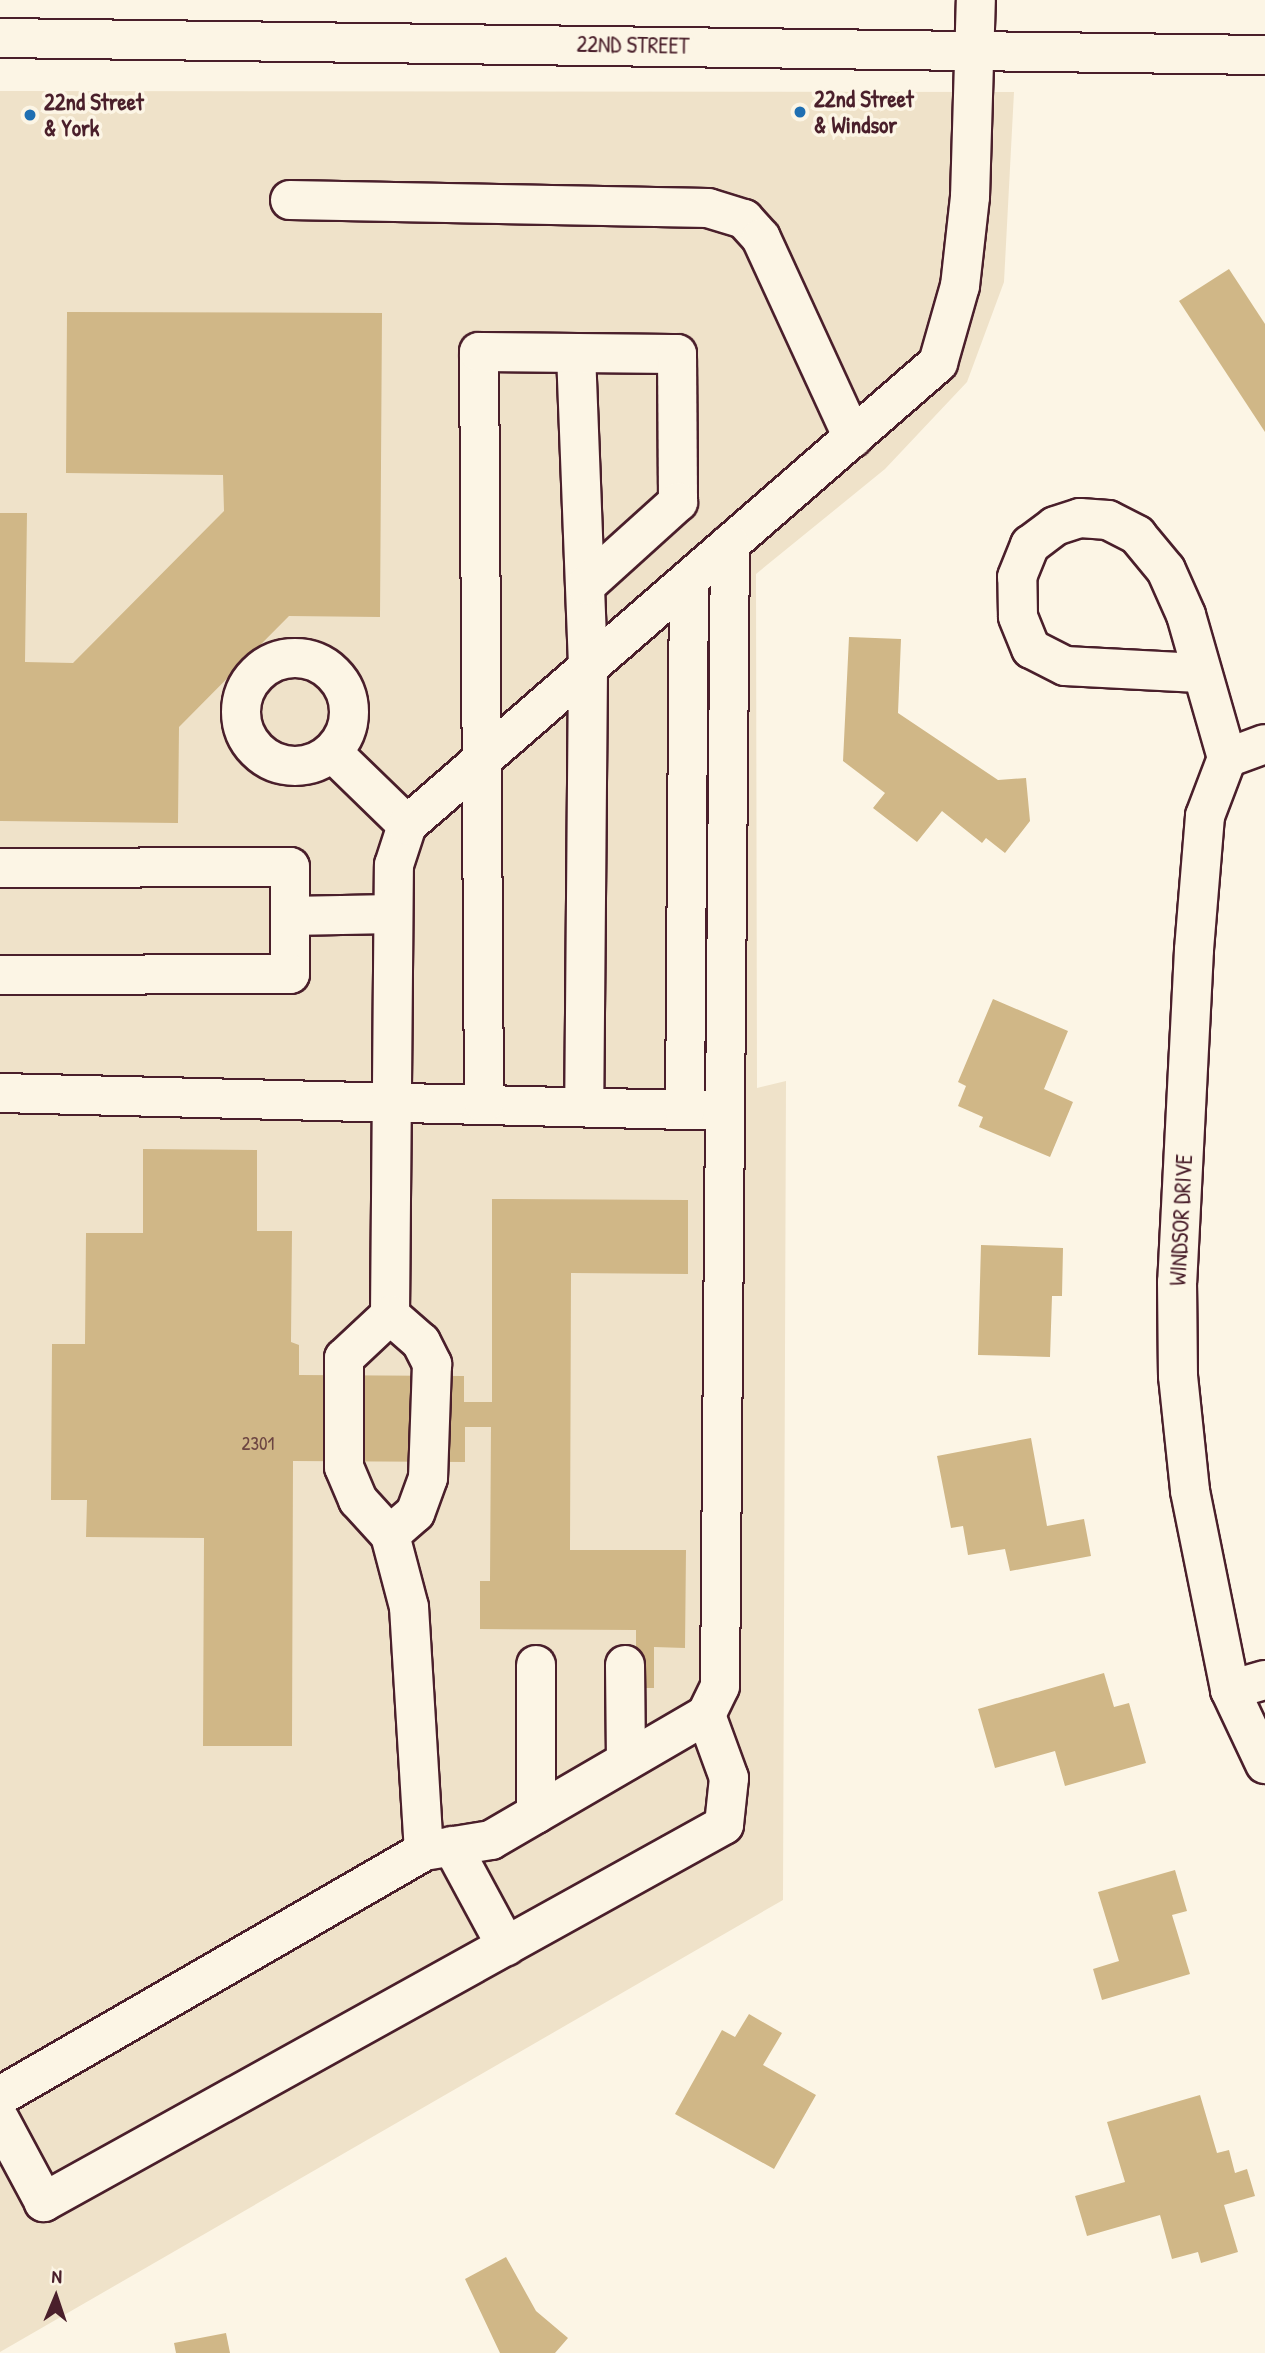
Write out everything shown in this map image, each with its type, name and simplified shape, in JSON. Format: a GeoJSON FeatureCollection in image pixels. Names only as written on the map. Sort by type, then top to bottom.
{"type":"FeatureCollection","features":[{"type":"Feature","properties":{"kind":"street"},"geometry":{"type":"LineString","coordinates":[[506,1946],[438,1849],[410,1608],[390,1535],[358,1500],[344,1467],[344,1358],[390,1315],[394,865],[407,825],[938,363],[960,286],[970,197],[976,0]]}},
{"type":"Feature","properties":{"kind":"street","name":"22ND STREET"},"geometry":{"type":"LineString","coordinates":[[0,38],[1265,55]]}},
{"type":"Feature","properties":{"kind":"street"},"geometry":{"type":"LineString","coordinates":[[290,200],[697,207],[744,219],[761,238],[853,438]]}},
{"type":"Feature","properties":{"kind":"street"},"geometry":{"type":"LineString","coordinates":[[484,1103],[479,352],[677,354],[678,502],[586,585]]}},
{"type":"Feature","properties":{"kind":"street"},"geometry":{"type":"LineString","coordinates":[[576,353],[588,669],[584,1106]]}},
{"type":"Feature","properties":{"kind":"street"},"geometry":{"type":"LineString","coordinates":[[1199,673],[1161,667],[1065,666],[1031,649],[1018,616],[1017,577],[1030,545],[1055,526],[1080,518],[1108,520],[1137,535],[1166,570],[1186,615],[1199,673],[1227,758],[1265,744]]}},
{"type":"Feature","properties":{"kind":"street"},"geometry":{"type":"LineString","coordinates":[[0,2096],[438,1849],[491,1840],[706,1714],[720,1686],[730,544]]}},
{"type":"Feature","properties":{"kind":"street"},"geometry":{"type":"LineString","coordinates":[[685,1110],[689,580]]}},
{"type":"Feature","properties":{"kind":"street"},"geometry":{"type":"LineString","coordinates":[[332,752],[407,825]]}},
{"type":"Feature","properties":{"kind":"street","name":"WINDSOR DRIVE"},"geometry":{"type":"LineString","coordinates":[[1227,758],[1205,816],[1177,1282],[1178,1377],[1190,1491],[1248,1685],[1265,1764]]}},
{"type":"Feature","properties":{"kind":"street"},"geometry":{"type":"LineString","coordinates":[[0,868],[290,867],[290,974],[0,975]]}},
{"type":"Feature","properties":{"kind":"street"},"geometry":{"type":"LineString","coordinates":[[290,916],[393,914]]}},
{"type":"Feature","properties":{"kind":"street"},"geometry":{"type":"LineString","coordinates":[[0,1093],[392,1100],[725,1111]]}},
{"type":"Feature","properties":{"kind":"street"},"geometry":{"type":"LineString","coordinates":[[390,1315],[421,1342],[432,1364],[428,1478],[415,1513],[390,1535]]}},
{"type":"Feature","properties":{"kind":"street"},"geometry":{"type":"LineString","coordinates":[[536,1665],[536,1814]]}},
{"type":"Feature","properties":{"kind":"street"},"geometry":{"type":"LineString","coordinates":[[625,1665],[626,1761]]}},
{"type":"Feature","properties":{"kind":"street"},"geometry":{"type":"LineString","coordinates":[[0,2120],[44,2202],[724,1825],[729,1778],[706,1714]]}},
{"type":"Feature","properties":{"kind":"shaded area"},"geometry":{"type":"Polygon","coordinates":[[[0,91],[1014,92],[1004,282],[967,382],[885,469],[756,574],[757,1088],[786,1081],[783,1900],[0,2352],[0,91]]]}},
{"type":"Feature","properties":{"kind":"building"},"geometry":{"type":"Polygon","coordinates":[[[1229,269],[1265,324],[1265,432],[1179,301],[1229,269]]]}},
{"type":"Feature","properties":{"kind":"building"},"geometry":{"type":"Polygon","coordinates":[[[67,312],[382,313],[380,617],[289,616],[179,727],[178,823],[0,821],[0,513],[27,513],[25,662],[73,663],[224,511],[223,475],[66,473],[67,312]]]}},
{"type":"Feature","properties":{"kind":"building"},"geometry":{"type":"Polygon","coordinates":[[[849,637],[901,639],[898,713],[998,780],[1026,778],[1030,821],[1005,853],[986,838],[982,843],[942,811],[917,842],[873,808],[885,793],[843,761],[849,637]]]}},
{"type":"Feature","properties":{"kind":"building"},"geometry":{"type":"Polygon","coordinates":[[[993,999],[1068,1031],[1044,1089],[1073,1102],[1050,1157],[979,1127],[983,1117],[958,1106],[966,1086],[958,1082],[993,999]]]}},
{"type":"Feature","properties":{"kind":"building"},"geometry":{"type":"Polygon","coordinates":[[[143,1149],[257,1150],[257,1231],[292,1231],[291,1342],[299,1345],[299,1375],[464,1376],[464,1402],[492,1402],[492,1199],[688,1200],[688,1274],[571,1273],[570,1550],[686,1550],[685,1648],[654,1647],[654,1688],[636,1688],[636,1630],[480,1629],[480,1581],[490,1581],[491,1427],[465,1427],[465,1462],[293,1461],[292,1746],[203,1746],[204,1538],[86,1537],[87,1500],[51,1500],[52,1344],[85,1344],[86,1233],[143,1233],[143,1149]]]}},
{"type":"Feature","properties":{"kind":"building"},"geometry":{"type":"Polygon","coordinates":[[[981,1245],[1063,1248],[1062,1296],[1052,1296],[1050,1357],[978,1355],[981,1245]]]}},
{"type":"Feature","properties":{"kind":"building"},"geometry":{"type":"Polygon","coordinates":[[[1031,1438],[1047,1526],[1084,1519],[1091,1556],[1010,1571],[1005,1549],[968,1555],[963,1526],[951,1528],[937,1456],[1031,1438]]]}},
{"type":"Feature","properties":{"kind":"building"},"geometry":{"type":"Polygon","coordinates":[[[1104,1673],[1114,1707],[1129,1703],[1146,1763],[1065,1786],[1055,1751],[995,1768],[978,1709],[1104,1673]]]}},
{"type":"Feature","properties":{"kind":"building"},"geometry":{"type":"Polygon","coordinates":[[[1175,1870],[1187,1911],[1172,1915],[1190,1974],[1102,2000],[1093,1969],[1119,1961],[1098,1892],[1175,1870]]]}},
{"type":"Feature","properties":{"kind":"building"},"geometry":{"type":"Polygon","coordinates":[[[749,2014],[782,2033],[763,2065],[816,2095],[774,2169],[675,2114],[722,2030],[735,2037],[749,2014]]]}},
{"type":"Feature","properties":{"kind":"building"},"geometry":{"type":"Polygon","coordinates":[[[1200,2095],[1217,2153],[1229,2150],[1235,2173],[1247,2169],[1255,2196],[1224,2205],[1238,2252],[1201,2263],[1198,2252],[1172,2259],[1160,2215],[1087,2236],[1075,2196],[1125,2182],[1107,2122],[1200,2095]]]}},
{"type":"Feature","properties":{"kind":"building"},"geometry":{"type":"Polygon","coordinates":[[[506,2257],[536,2311],[568,2338],[555,2353],[500,2353],[465,2279],[506,2257]]]}},
{"type":"Feature","properties":{"kind":"building"},"geometry":{"type":"Polygon","coordinates":[[[226,2333],[230,2353],[176,2353],[174,2343],[226,2333]]]}},
{"type":"Feature","properties":{"kind":"place","name":"22nd Street & Windsor"},"geometry":{"type":"Point","coordinates":[800,112]}},
{"type":"Feature","properties":{"kind":"place","name":"22nd Street & York"},"geometry":{"type":"Point","coordinates":[30,115]}}]}
